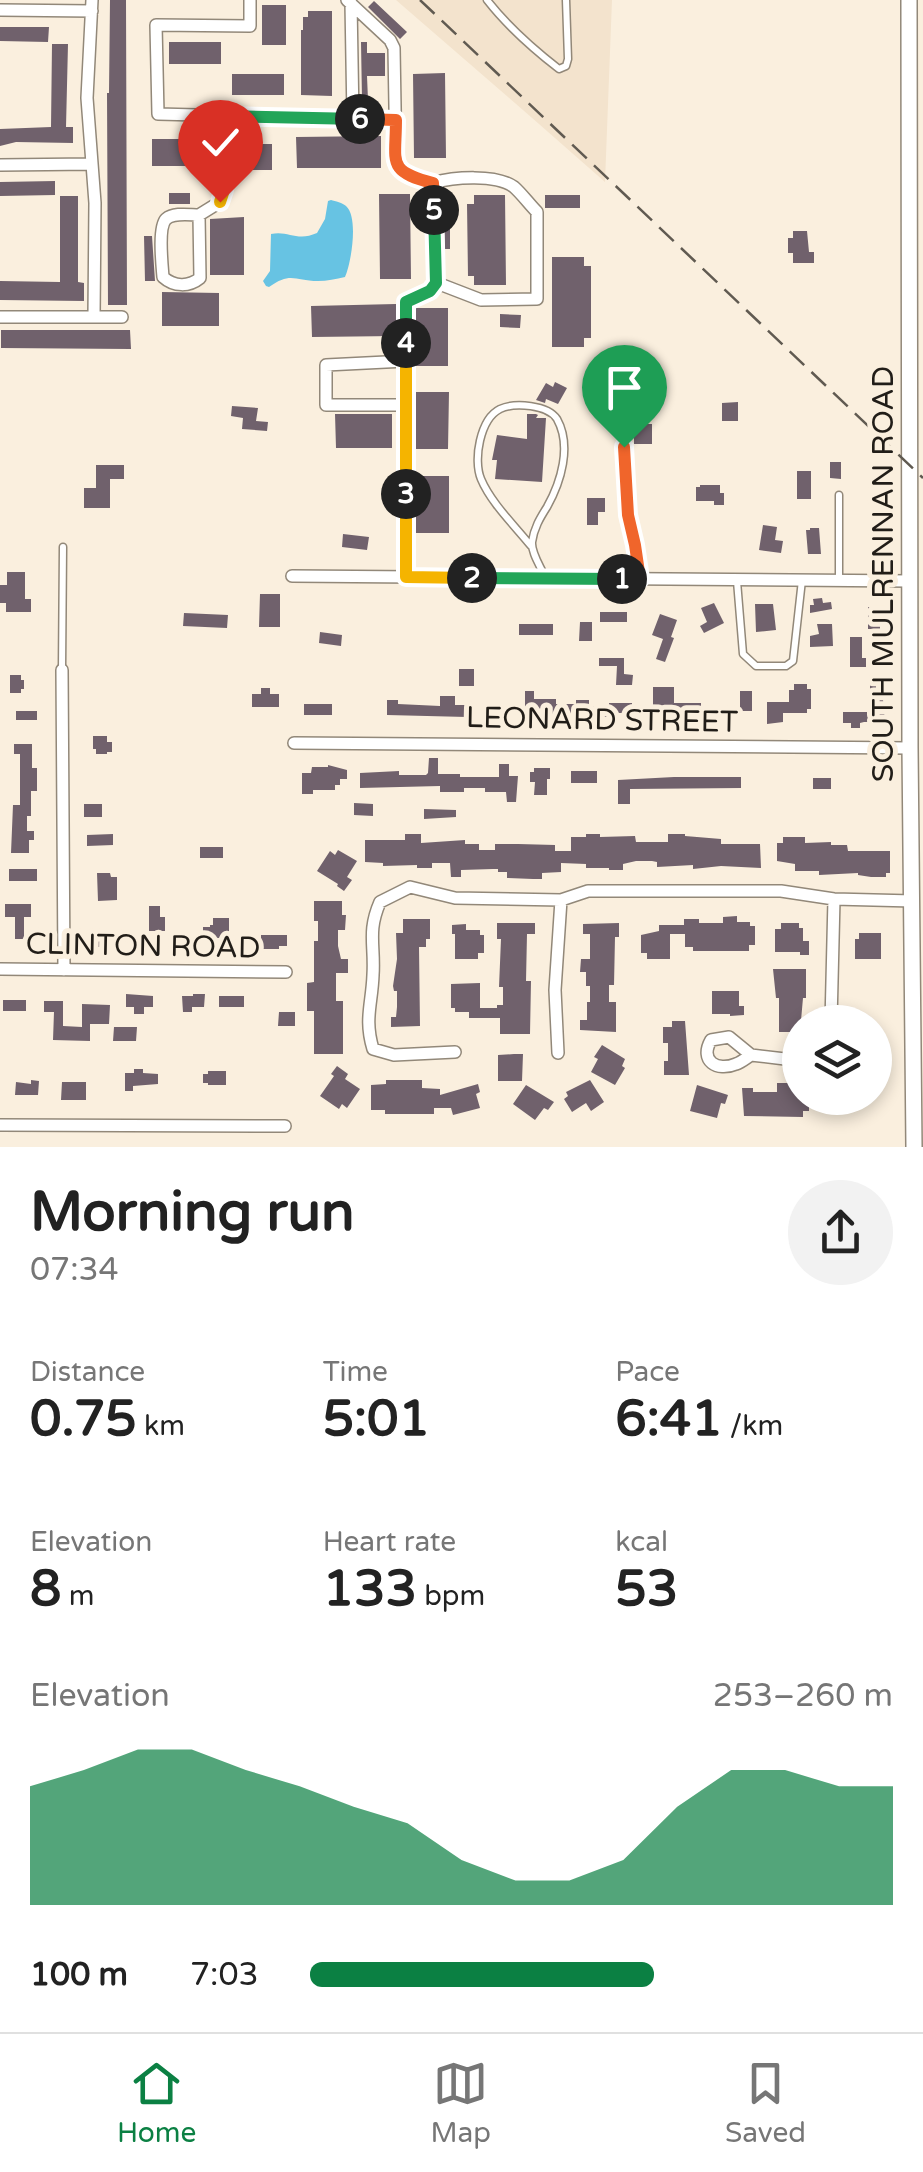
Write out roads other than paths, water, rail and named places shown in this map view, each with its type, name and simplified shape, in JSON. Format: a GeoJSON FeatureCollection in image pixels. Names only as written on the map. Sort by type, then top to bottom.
{"type":"FeatureCollection","features":[{"type":"Feature","properties":{"kind":"street"},"geometry":{"type":"LineString","coordinates":[[250,0],[250,26],[156,25],[158,114],[396,120]]}},
{"type":"Feature","properties":{"kind":"street","name":"SOUTH MULRENNAN ROAD"},"geometry":{"type":"LineString","coordinates":[[909,0],[917,283],[910,582],[910,748],[918,879],[912,901],[914,1147]]}},
{"type":"Feature","properties":{"kind":"street"},"geometry":{"type":"LineString","coordinates":[[349,2],[353,118]]}},
{"type":"Feature","properties":{"kind":"street"},"geometry":{"type":"LineString","coordinates":[[349,2],[394,48],[396,165],[404,175],[433,183],[448,179],[499,180],[515,188],[537,212],[537,299],[481,300],[436,283]]}},
{"type":"Feature","properties":{"kind":"street"},"geometry":{"type":"LineString","coordinates":[[0,10],[92,6],[87,98],[95,202],[94,317]]}},
{"type":"Feature","properties":{"kind":"street"},"geometry":{"type":"LineString","coordinates":[[200,216],[200,278],[193,284],[171,283],[163,277],[162,226],[171,216],[200,216],[220,202],[224,190],[223,116]]}},
{"type":"Feature","properties":{"kind":"street"},"geometry":{"type":"LineString","coordinates":[[0,165],[92,164]]}},
{"type":"Feature","properties":{"kind":"street"},"geometry":{"type":"LineString","coordinates":[[406,577],[406,302],[430,291],[436,283],[433,183]]}},
{"type":"Feature","properties":{"kind":"street"},"geometry":{"type":"LineString","coordinates":[[0,318],[122,317]]}},
{"type":"Feature","properties":{"kind":"street"},"geometry":{"type":"LineString","coordinates":[[406,362],[326,364],[326,405],[406,405]]}},
{"type":"Feature","properties":{"kind":"street"},"geometry":{"type":"LineString","coordinates":[[292,576],[910,582]]}},
{"type":"Feature","properties":{"kind":"street"},"geometry":{"type":"LineString","coordinates":[[62,670],[64,970]]}},
{"type":"Feature","properties":{"kind":"street","name":"LEONARD STREET"},"geometry":{"type":"LineString","coordinates":[[294,743],[910,748]]}},
{"type":"Feature","properties":{"kind":"street"},"geometry":{"type":"LineString","coordinates":[[456,1052],[394,1055],[373,1049],[366,1028],[373,975],[372,922],[380,902],[410,887],[454,898],[561,900],[588,891],[781,891],[834,899],[912,901]]}},
{"type":"Feature","properties":{"kind":"street"},"geometry":{"type":"LineString","coordinates":[[832,1005],[834,899]]}},
{"type":"Feature","properties":{"kind":"street"},"geometry":{"type":"LineString","coordinates":[[558,1053],[554,990],[561,900]]}},
{"type":"Feature","properties":{"kind":"street","name":"CLINTON ROAD"},"geometry":{"type":"LineString","coordinates":[[0,970],[286,972]]}},
{"type":"Feature","properties":{"kind":"street"},"geometry":{"type":"LineString","coordinates":[[751,1055],[782,1059]]}},
{"type":"Feature","properties":{"kind":"street"},"geometry":{"type":"LineString","coordinates":[[0,1126],[285,1126]]}},
{"type":"Feature","properties":{"kind":"lane"},"geometry":{"type":"LineString","coordinates":[[487,0],[518,36],[559,69],[568,60],[566,0]]}},
{"type":"Feature","properties":{"kind":"lane"},"geometry":{"type":"LineString","coordinates":[[532,546],[536,524],[562,469],[564,439],[555,415],[542,408],[518,406],[500,409],[487,423],[479,446],[478,468],[500,508],[532,546],[546,578]]}},
{"type":"Feature","properties":{"kind":"lane"},"geometry":{"type":"LineString","coordinates":[[624,447],[628,515],[640,579]]}},
{"type":"Feature","properties":{"kind":"lane"},"geometry":{"type":"LineString","coordinates":[[839,494],[839,581]]}},
{"type":"Feature","properties":{"kind":"lane"},"geometry":{"type":"LineString","coordinates":[[62,547],[62,670]]}},
{"type":"Feature","properties":{"kind":"lane"},"geometry":{"type":"LineString","coordinates":[[737,580],[743,654],[756,666],[786,666],[793,661],[802,580]]}},
{"type":"Feature","properties":{"kind":"water"},"geometry":{"type":"Polygon","coordinates":[[[331,200],[346,206],[352,220],[345,277],[318,281],[288,278],[266,286],[263,281],[270,271],[271,234],[317,233],[331,200]]]}},
{"type":"Feature","properties":{"kind":"railway"},"geometry":{"type":"LineString","coordinates":[[420,0],[923,478]]}}]}
